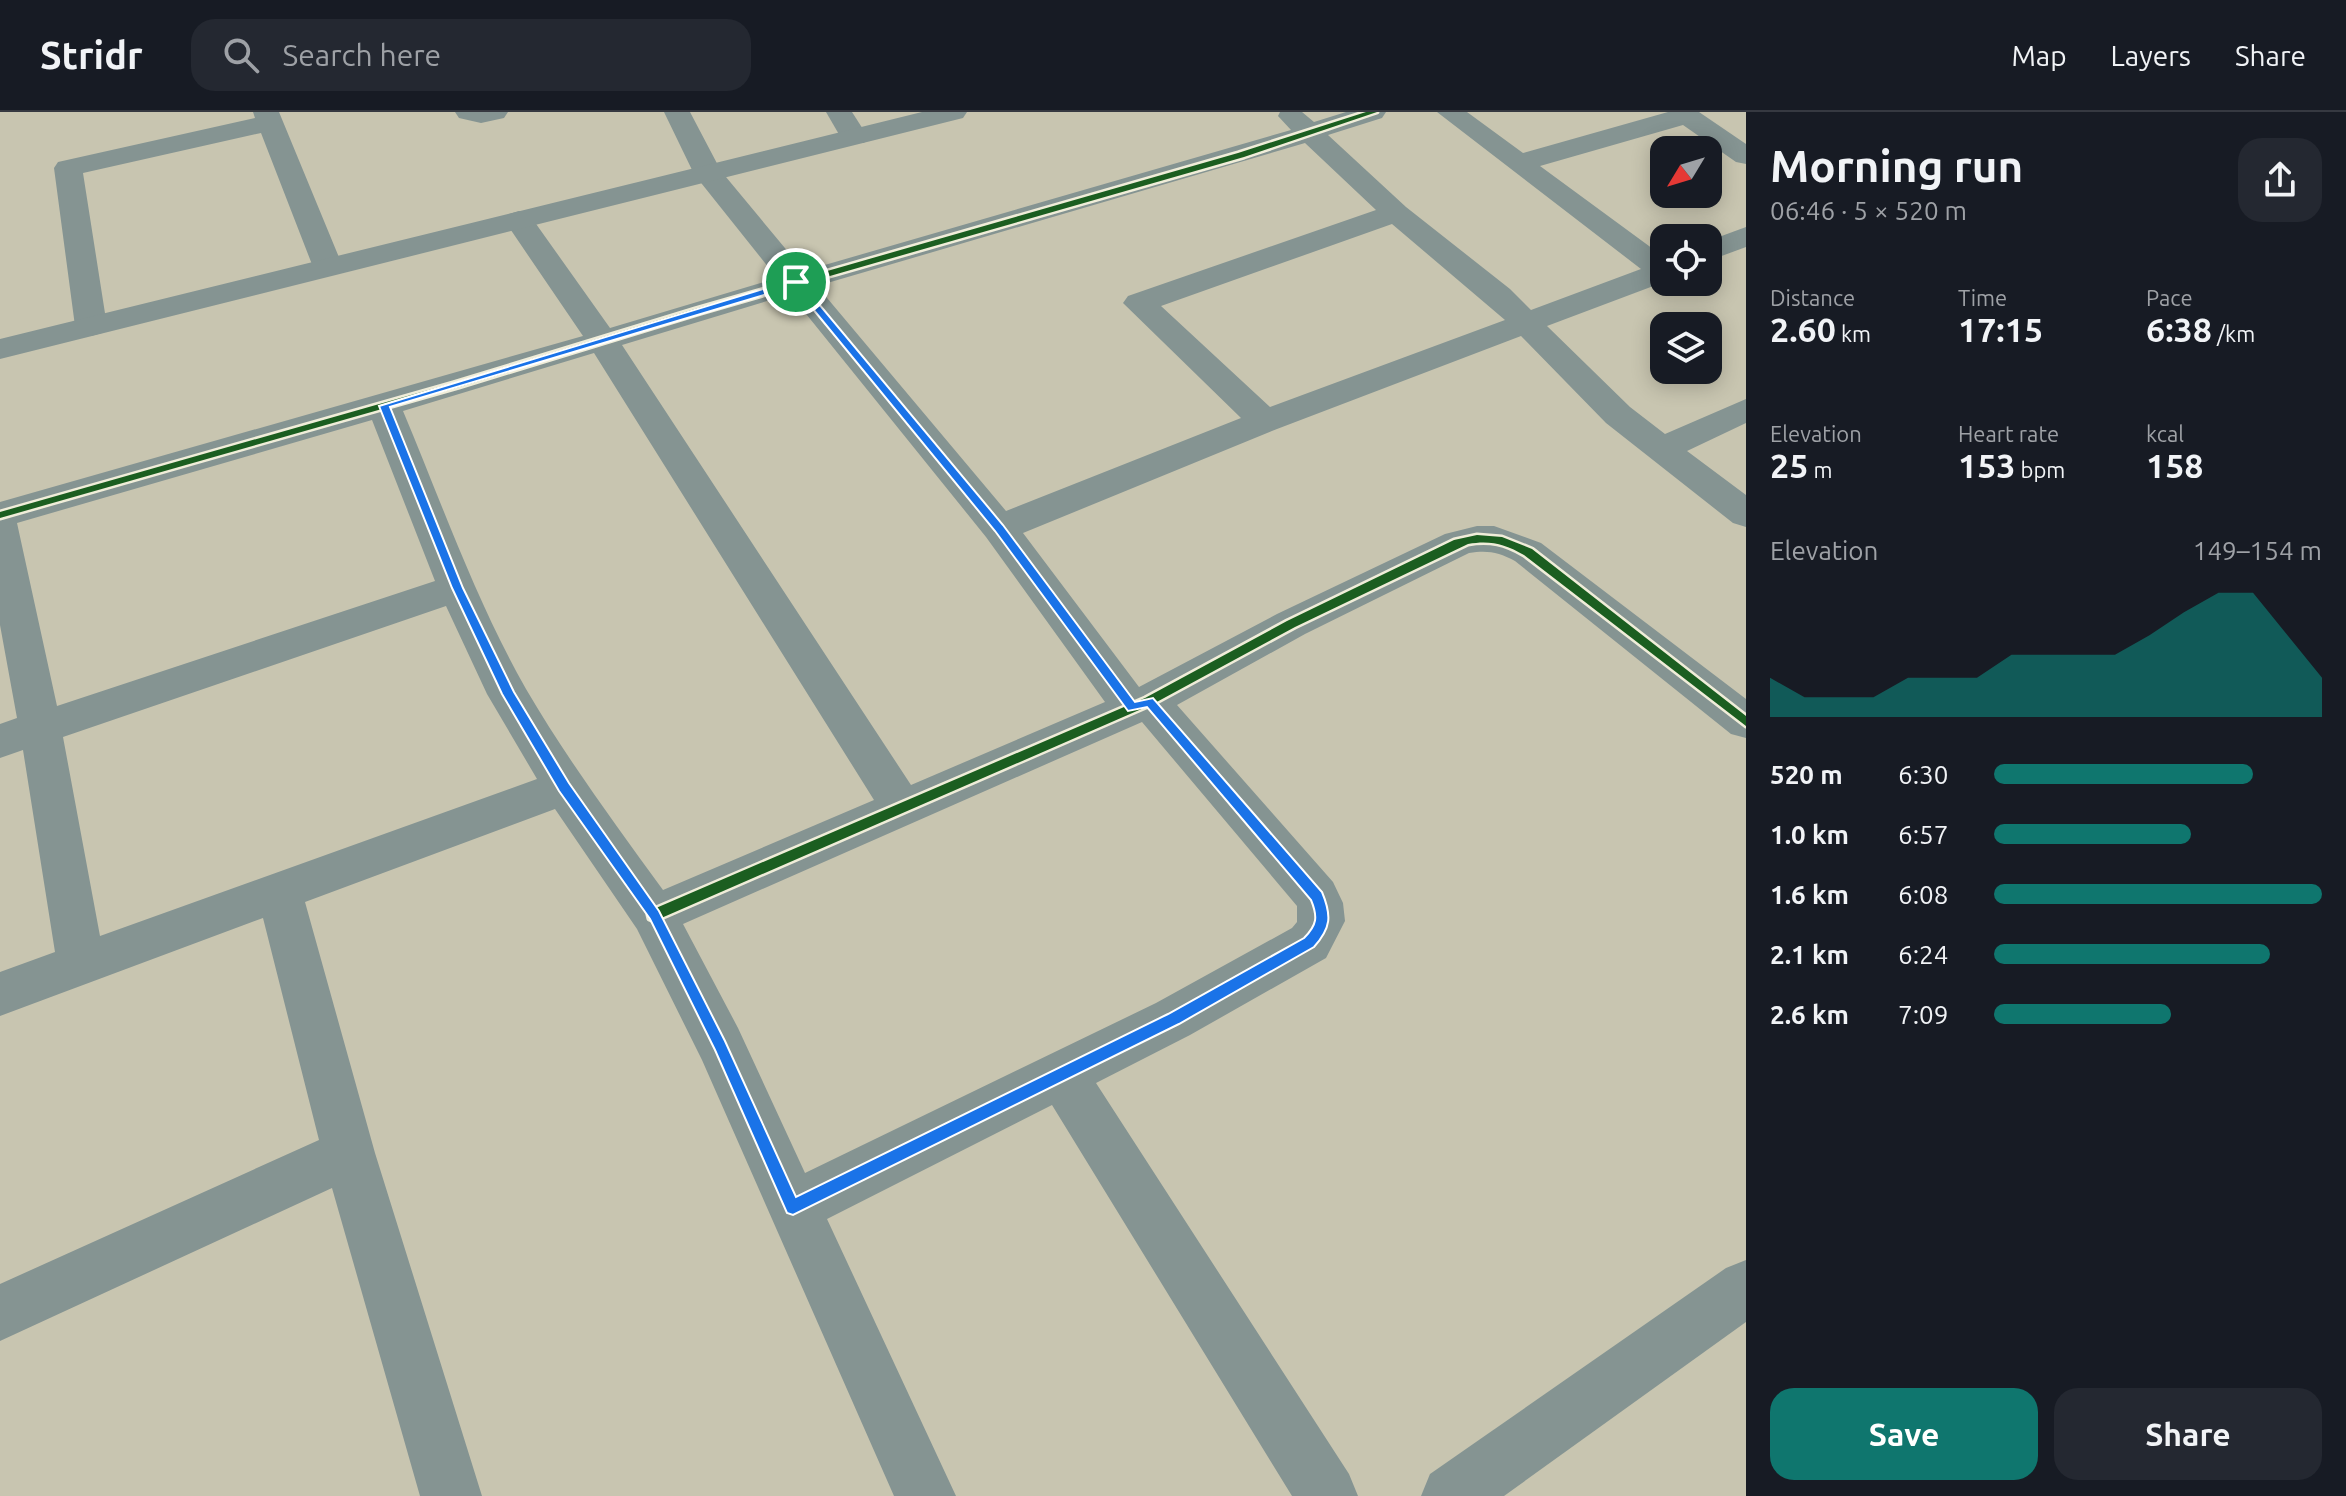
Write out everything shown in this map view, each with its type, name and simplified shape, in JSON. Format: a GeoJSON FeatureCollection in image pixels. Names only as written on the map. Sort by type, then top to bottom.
{"type":"FeatureCollection","features":[{"type":"Feature","properties":{"kind":"street"},"geometry":{"type":"LineString","coordinates":[[468,112],[481,115],[495,112]]}},
{"type":"Feature","properties":{"kind":"street"},"geometry":{"type":"LineString","coordinates":[[677,112],[708,174],[1140,705],[1317,896],[1324,914],[1321,929],[1309,943],[1173,1019],[793,1207]]}},
{"type":"Feature","properties":{"kind":"street"},"geometry":{"type":"LineString","coordinates":[[0,349],[708,174],[847,124],[954,112]]}},
{"type":"Feature","properties":{"kind":"street"},"geometry":{"type":"LineString","coordinates":[[1286,112],[1396,213],[1527,323],[1618,415],[1746,514]]}},
{"type":"Feature","properties":{"kind":"street"},"geometry":{"type":"LineString","coordinates":[[0,515],[384,406],[1373,112]]}},
{"type":"Feature","properties":{"kind":"street"},"geometry":{"type":"LineString","coordinates":[[1450,112],[1650,261]]}},
{"type":"Feature","properties":{"kind":"street"},"geometry":{"type":"LineString","coordinates":[[1519,163],[1684,114],[1746,156]]}},
{"type":"Feature","properties":{"kind":"street"},"geometry":{"type":"LineString","coordinates":[[91,326],[68,168],[268,118],[328,267]]}},
{"type":"Feature","properties":{"kind":"street"},"geometry":{"type":"LineString","coordinates":[[1265,421],[1139,303],[1396,213]]}},
{"type":"Feature","properties":{"kind":"street"},"geometry":{"type":"LineString","coordinates":[[519,220],[603,341],[902,808]]}},
{"type":"Feature","properties":{"kind":"street"},"geometry":{"type":"LineString","coordinates":[[1722,246],[1746,236]]}},
{"type":"Feature","properties":{"kind":"street"},"geometry":{"type":"LineString","coordinates":[[999,528],[1265,421],[1650,276]]}},
{"type":"Feature","properties":{"kind":"street"},"geometry":{"type":"LineString","coordinates":[[384,406],[457,588],[508,694],[564,787],[654,915],[720,1045],[925,1496]]}},
{"type":"Feature","properties":{"kind":"street"},"geometry":{"type":"LineString","coordinates":[[1662,449],[1746,410]]}},
{"type":"Feature","properties":{"kind":"street"},"geometry":{"type":"LineString","coordinates":[[0,525],[40,727],[81,964]]}},
{"type":"Feature","properties":{"kind":"street"},"geometry":{"type":"LineString","coordinates":[[654,915],[1140,705],[1291,624],[1458,543],[1480,537],[1510,541],[1528,552],[1746,722]]}},
{"type":"Feature","properties":{"kind":"street"},"geometry":{"type":"LineString","coordinates":[[0,741],[457,588]]}},
{"type":"Feature","properties":{"kind":"street"},"geometry":{"type":"LineString","coordinates":[[0,994],[564,787]]}},
{"type":"Feature","properties":{"kind":"street"},"geometry":{"type":"LineString","coordinates":[[279,892],[349,1153],[451,1496]]}},
{"type":"Feature","properties":{"kind":"street"},"geometry":{"type":"LineString","coordinates":[[1062,1074],[1327,1496]]}},
{"type":"Feature","properties":{"kind":"street"},"geometry":{"type":"LineString","coordinates":[[0,1313],[349,1153]]}},
{"type":"Feature","properties":{"kind":"street"},"geometry":{"type":"LineString","coordinates":[[1452,1496],[1746,1288]]}},
{"type":"Feature","properties":{"kind":"cycle path"},"geometry":{"type":"LineString","coordinates":[[0,515],[1241,155],[1373,112]]}},
{"type":"Feature","properties":{"kind":"cycle path"},"geometry":{"type":"LineString","coordinates":[[654,915],[1149,701],[1291,624],[1468,540],[1494,539],[1528,552],[1746,722]]}},
{"type":"Feature","properties":{"kind":"route"},"geometry":{"type":"LineString","coordinates":[[796,282],[999,528],[1132,708],[1149,701],[1317,896],[1324,914],[1321,929],[1309,943],[1173,1019],[793,1207],[720,1045],[654,915],[564,787],[508,694],[457,588],[384,406],[796,282]]}}]}
